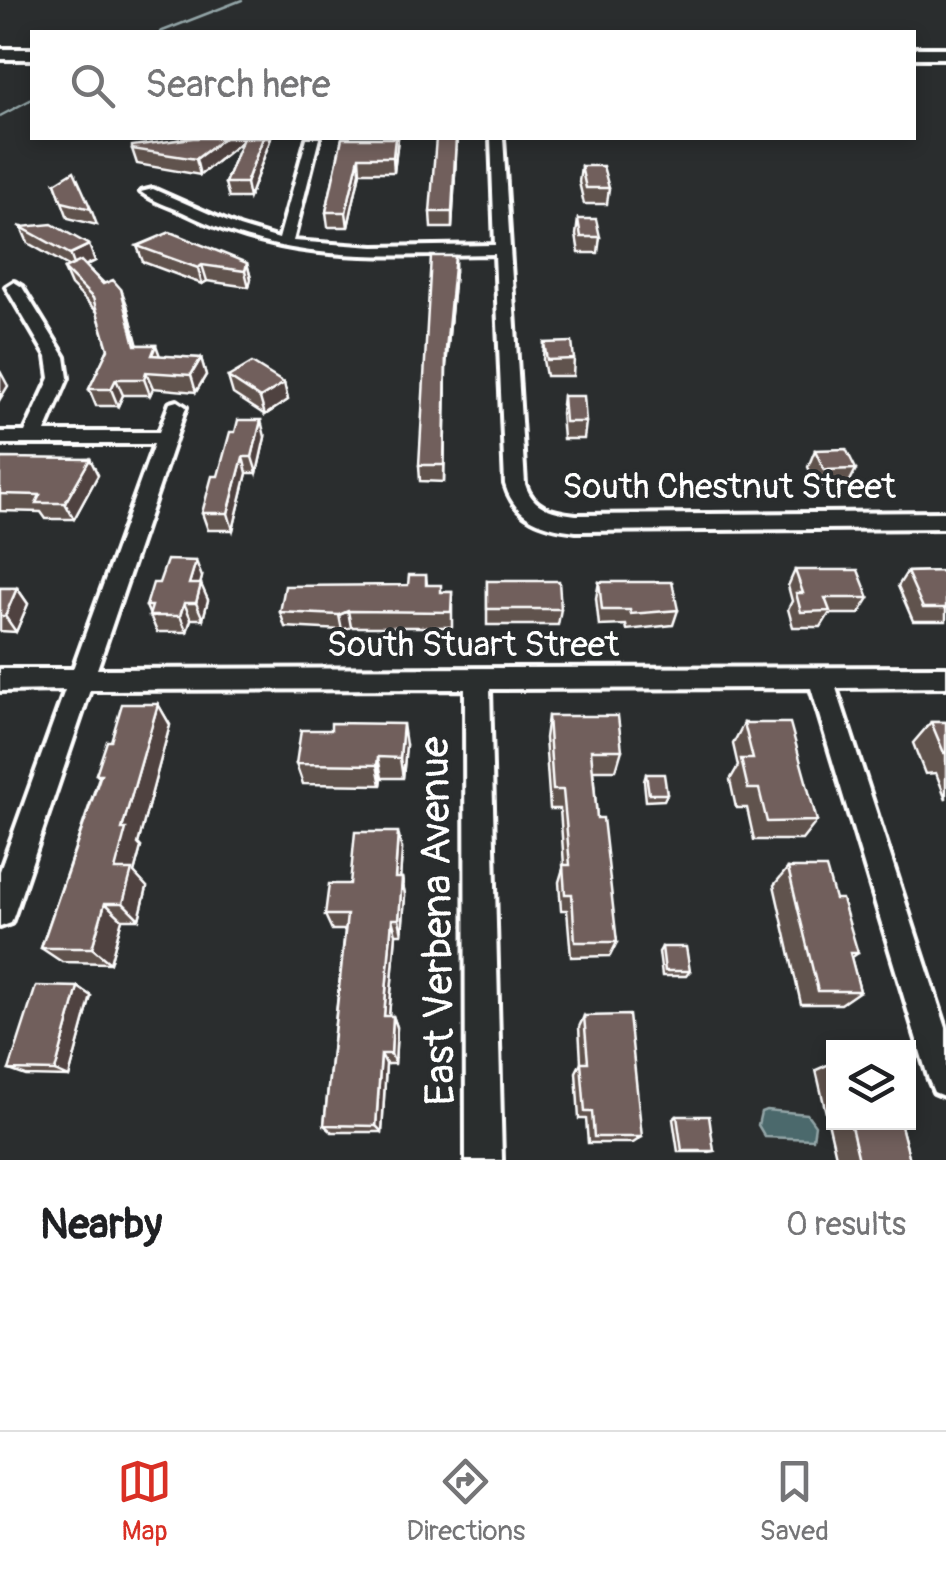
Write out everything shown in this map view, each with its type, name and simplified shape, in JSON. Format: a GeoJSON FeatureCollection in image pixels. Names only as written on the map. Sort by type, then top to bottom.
{"type":"FeatureCollection","features":[{"type":"Feature","properties":{"kind":"street"},"geometry":{"type":"LineString","coordinates":[[916,53],[946,53]]}},
{"type":"Feature","properties":{"kind":"street"},"geometry":{"type":"LineString","coordinates":[[0,54],[30,54]]}},
{"type":"Feature","properties":{"kind":"street"},"geometry":{"type":"LineString","coordinates":[[284,244],[312,140]]}},
{"type":"Feature","properties":{"kind":"street"},"geometry":{"type":"LineString","coordinates":[[148,192],[184,204],[234,230],[284,244],[336,249],[505,249],[497,140]]}},
{"type":"Feature","properties":{"kind":"street","name":"South Chestnut Street"},"geometry":{"type":"LineString","coordinates":[[505,249],[518,500],[533,513],[553,521],[576,523],[946,520]]}},
{"type":"Feature","properties":{"kind":"street"},"geometry":{"type":"LineString","coordinates":[[14,287],[56,358],[60,378],[32,438]]}},
{"type":"Feature","properties":{"kind":"street"},"geometry":{"type":"LineString","coordinates":[[0,912],[177,407]]}},
{"type":"Feature","properties":{"kind":"street"},"geometry":{"type":"LineString","coordinates":[[0,438],[167,438]]}},
{"type":"Feature","properties":{"kind":"street","name":"South Stuart Street"},"geometry":{"type":"LineString","coordinates":[[0,680],[946,677]]}},
{"type":"Feature","properties":{"kind":"street"},"geometry":{"type":"LineString","coordinates":[[820,678],[946,1080]]}},
{"type":"Feature","properties":{"kind":"street","name":"East Verbena Avenue"},"geometry":{"type":"LineString","coordinates":[[477,681],[484,1160]]}},
{"type":"Feature","properties":{"kind":"water"},"geometry":{"type":"Polygon","coordinates":[[[761,1112],[807,1114],[815,1125],[813,1139],[765,1137],[758,1125],[761,1112]]]}},
{"type":"Feature","properties":{"kind":"building"},"geometry":{"type":"Polygon","coordinates":[[[178,140],[221,140],[196,159],[132,146],[178,140]]]}},
{"type":"Feature","properties":{"kind":"building"},"geometry":{"type":"Polygon","coordinates":[[[242,140],[262,140],[246,183],[225,183],[242,140]]]}},
{"type":"Feature","properties":{"kind":"building"},"geometry":{"type":"Polygon","coordinates":[[[342,140],[395,140],[393,157],[359,157],[346,212],[326,212],[342,140]]]}},
{"type":"Feature","properties":{"kind":"building"},"geometry":{"type":"Polygon","coordinates":[[[436,140],[456,140],[452,212],[430,212],[436,140]]]}},
{"type":"Feature","properties":{"kind":"building"},"geometry":{"type":"Polygon","coordinates":[[[581,166],[603,166],[609,188],[586,188],[581,166]]]}},
{"type":"Feature","properties":{"kind":"building"},"geometry":{"type":"Polygon","coordinates":[[[74,171],[91,209],[62,202],[55,183],[74,171]]]}},
{"type":"Feature","properties":{"kind":"building"},"geometry":{"type":"Polygon","coordinates":[[[578,219],[596,219],[600,237],[581,237],[578,219]]]}},
{"type":"Feature","properties":{"kind":"building"},"geometry":{"type":"Polygon","coordinates":[[[52,224],[89,245],[70,254],[21,227],[52,224]]]}},
{"type":"Feature","properties":{"kind":"building"},"geometry":{"type":"Polygon","coordinates":[[[170,232],[247,263],[245,271],[202,265],[198,268],[137,246],[170,232]]]}},
{"type":"Feature","properties":{"kind":"building"},"geometry":{"type":"Polygon","coordinates":[[[431,256],[455,256],[446,350],[444,465],[419,465],[431,256]]]}},
{"type":"Feature","properties":{"kind":"building"},"geometry":{"type":"Polygon","coordinates":[[[81,261],[103,284],[113,280],[121,289],[135,345],[156,345],[152,355],[201,358],[191,375],[146,372],[144,379],[116,379],[111,389],[89,389],[108,349],[93,298],[64,269],[81,261]]]}},
{"type":"Feature","properties":{"kind":"building"},"geometry":{"type":"Polygon","coordinates":[[[572,342],[574,359],[547,360],[544,343],[572,342]]]}},
{"type":"Feature","properties":{"kind":"building"},"geometry":{"type":"Polygon","coordinates":[[[252,363],[284,383],[260,398],[228,377],[252,363]]]}},
{"type":"Feature","properties":{"kind":"building"},"geometry":{"type":"Polygon","coordinates":[[[563,396],[584,396],[586,422],[565,422],[563,396]]]}},
{"type":"Feature","properties":{"kind":"building"},"geometry":{"type":"Polygon","coordinates":[[[238,420],[261,420],[252,457],[243,457],[228,513],[202,513],[212,476],[218,476],[230,432],[235,432],[238,420]]]}},
{"type":"Feature","properties":{"kind":"building"},"geometry":{"type":"Polygon","coordinates":[[[846,449],[856,469],[824,470],[815,450],[846,449]]]}},
{"type":"Feature","properties":{"kind":"building"},"geometry":{"type":"Polygon","coordinates":[[[2,458],[90,459],[65,503],[36,503],[40,495],[0,494],[2,458]]]}},
{"type":"Feature","properties":{"kind":"building"},"geometry":{"type":"Polygon","coordinates":[[[167,560],[196,561],[189,584],[201,584],[196,603],[184,603],[180,616],[149,616],[152,606],[146,606],[153,583],[159,583],[167,560]]]}},
{"type":"Feature","properties":{"kind":"building"},"geometry":{"type":"Polygon","coordinates":[[[795,570],[858,570],[869,598],[825,598],[830,611],[801,612],[796,593],[803,593],[795,570]]]}},
{"type":"Feature","properties":{"kind":"building"},"geometry":{"type":"Polygon","coordinates":[[[946,571],[946,608],[923,608],[907,572],[946,571]]]}},
{"type":"Feature","properties":{"kind":"building"},"geometry":{"type":"Polygon","coordinates":[[[409,575],[426,575],[426,585],[441,585],[441,592],[452,592],[451,612],[280,612],[285,586],[408,585],[409,575]]]}},
{"type":"Feature","properties":{"kind":"building"},"geometry":{"type":"Polygon","coordinates":[[[487,581],[559,581],[561,609],[487,609],[487,581]]]}},
{"type":"Feature","properties":{"kind":"building"},"geometry":{"type":"Polygon","coordinates":[[[599,582],[672,582],[678,610],[631,614],[630,610],[602,610],[599,582]]]}},
{"type":"Feature","properties":{"kind":"building"},"geometry":{"type":"Polygon","coordinates":[[[0,588],[17,588],[5,616],[0,616],[0,588]]]}},
{"type":"Feature","properties":{"kind":"building"},"geometry":{"type":"Polygon","coordinates":[[[122,704],[158,704],[122,829],[126,829],[115,870],[132,870],[123,903],[105,903],[92,948],[41,948],[101,774],[96,774],[122,704]]]}},
{"type":"Feature","properties":{"kind":"building"},"geometry":{"type":"Polygon","coordinates":[[[548,716],[618,716],[622,750],[591,750],[597,818],[603,818],[617,942],[575,942],[572,894],[565,894],[563,865],[570,865],[563,790],[553,790],[548,716]]]}},
{"type":"Feature","properties":{"kind":"building"},"geometry":{"type":"Polygon","coordinates":[[[931,722],[946,722],[946,753],[944,753],[931,722]]]}},
{"type":"Feature","properties":{"kind":"building"},"geometry":{"type":"Polygon","coordinates":[[[331,723],[403,724],[400,758],[378,757],[377,765],[296,764],[301,730],[331,730],[331,723]]]}},
{"type":"Feature","properties":{"kind":"building"},"geometry":{"type":"Polygon","coordinates":[[[744,723],[790,723],[817,821],[767,822],[759,789],[748,789],[741,759],[753,759],[744,723]]]}},
{"type":"Feature","properties":{"kind":"building"},"geometry":{"type":"Polygon","coordinates":[[[646,774],[664,774],[667,794],[649,794],[646,774]]]}},
{"type":"Feature","properties":{"kind":"building"},"geometry":{"type":"Polygon","coordinates":[[[355,832],[398,832],[395,878],[402,878],[399,919],[392,919],[384,1016],[393,1016],[391,1054],[381,1054],[376,1126],[324,1125],[347,915],[325,915],[329,884],[350,884],[355,832]]]}},
{"type":"Feature","properties":{"kind":"building"},"geometry":{"type":"Polygon","coordinates":[[[788,868],[826,868],[835,899],[842,899],[858,953],[850,953],[860,991],[818,991],[788,868]]]}},
{"type":"Feature","properties":{"kind":"building"},"geometry":{"type":"Polygon","coordinates":[[[662,947],[686,947],[690,971],[665,971],[662,947]]]}},
{"type":"Feature","properties":{"kind":"building"},"geometry":{"type":"Polygon","coordinates":[[[36,986],[78,987],[55,1071],[9,1070],[36,986]]]}},
{"type":"Feature","properties":{"kind":"building"},"geometry":{"type":"Polygon","coordinates":[[[629,1015],[642,1137],[594,1137],[592,1112],[585,1112],[581,1062],[588,1062],[584,1016],[629,1015]]]}},
{"type":"Feature","properties":{"kind":"building"},"geometry":{"type":"Polygon","coordinates":[[[677,1116],[709,1116],[714,1151],[682,1151],[677,1116]]]}},
{"type":"Feature","properties":{"kind":"building"},"geometry":{"type":"Polygon","coordinates":[[[852,1130],[902,1130],[910,1160],[859,1160],[852,1130]]]}},
{"type":"Feature","properties":{"kind":"waterway"},"geometry":{"type":"LineString","coordinates":[[165,30],[242,0]]}},
{"type":"Feature","properties":{"kind":"waterway"},"geometry":{"type":"LineString","coordinates":[[0,116],[30,100]]}}]}
